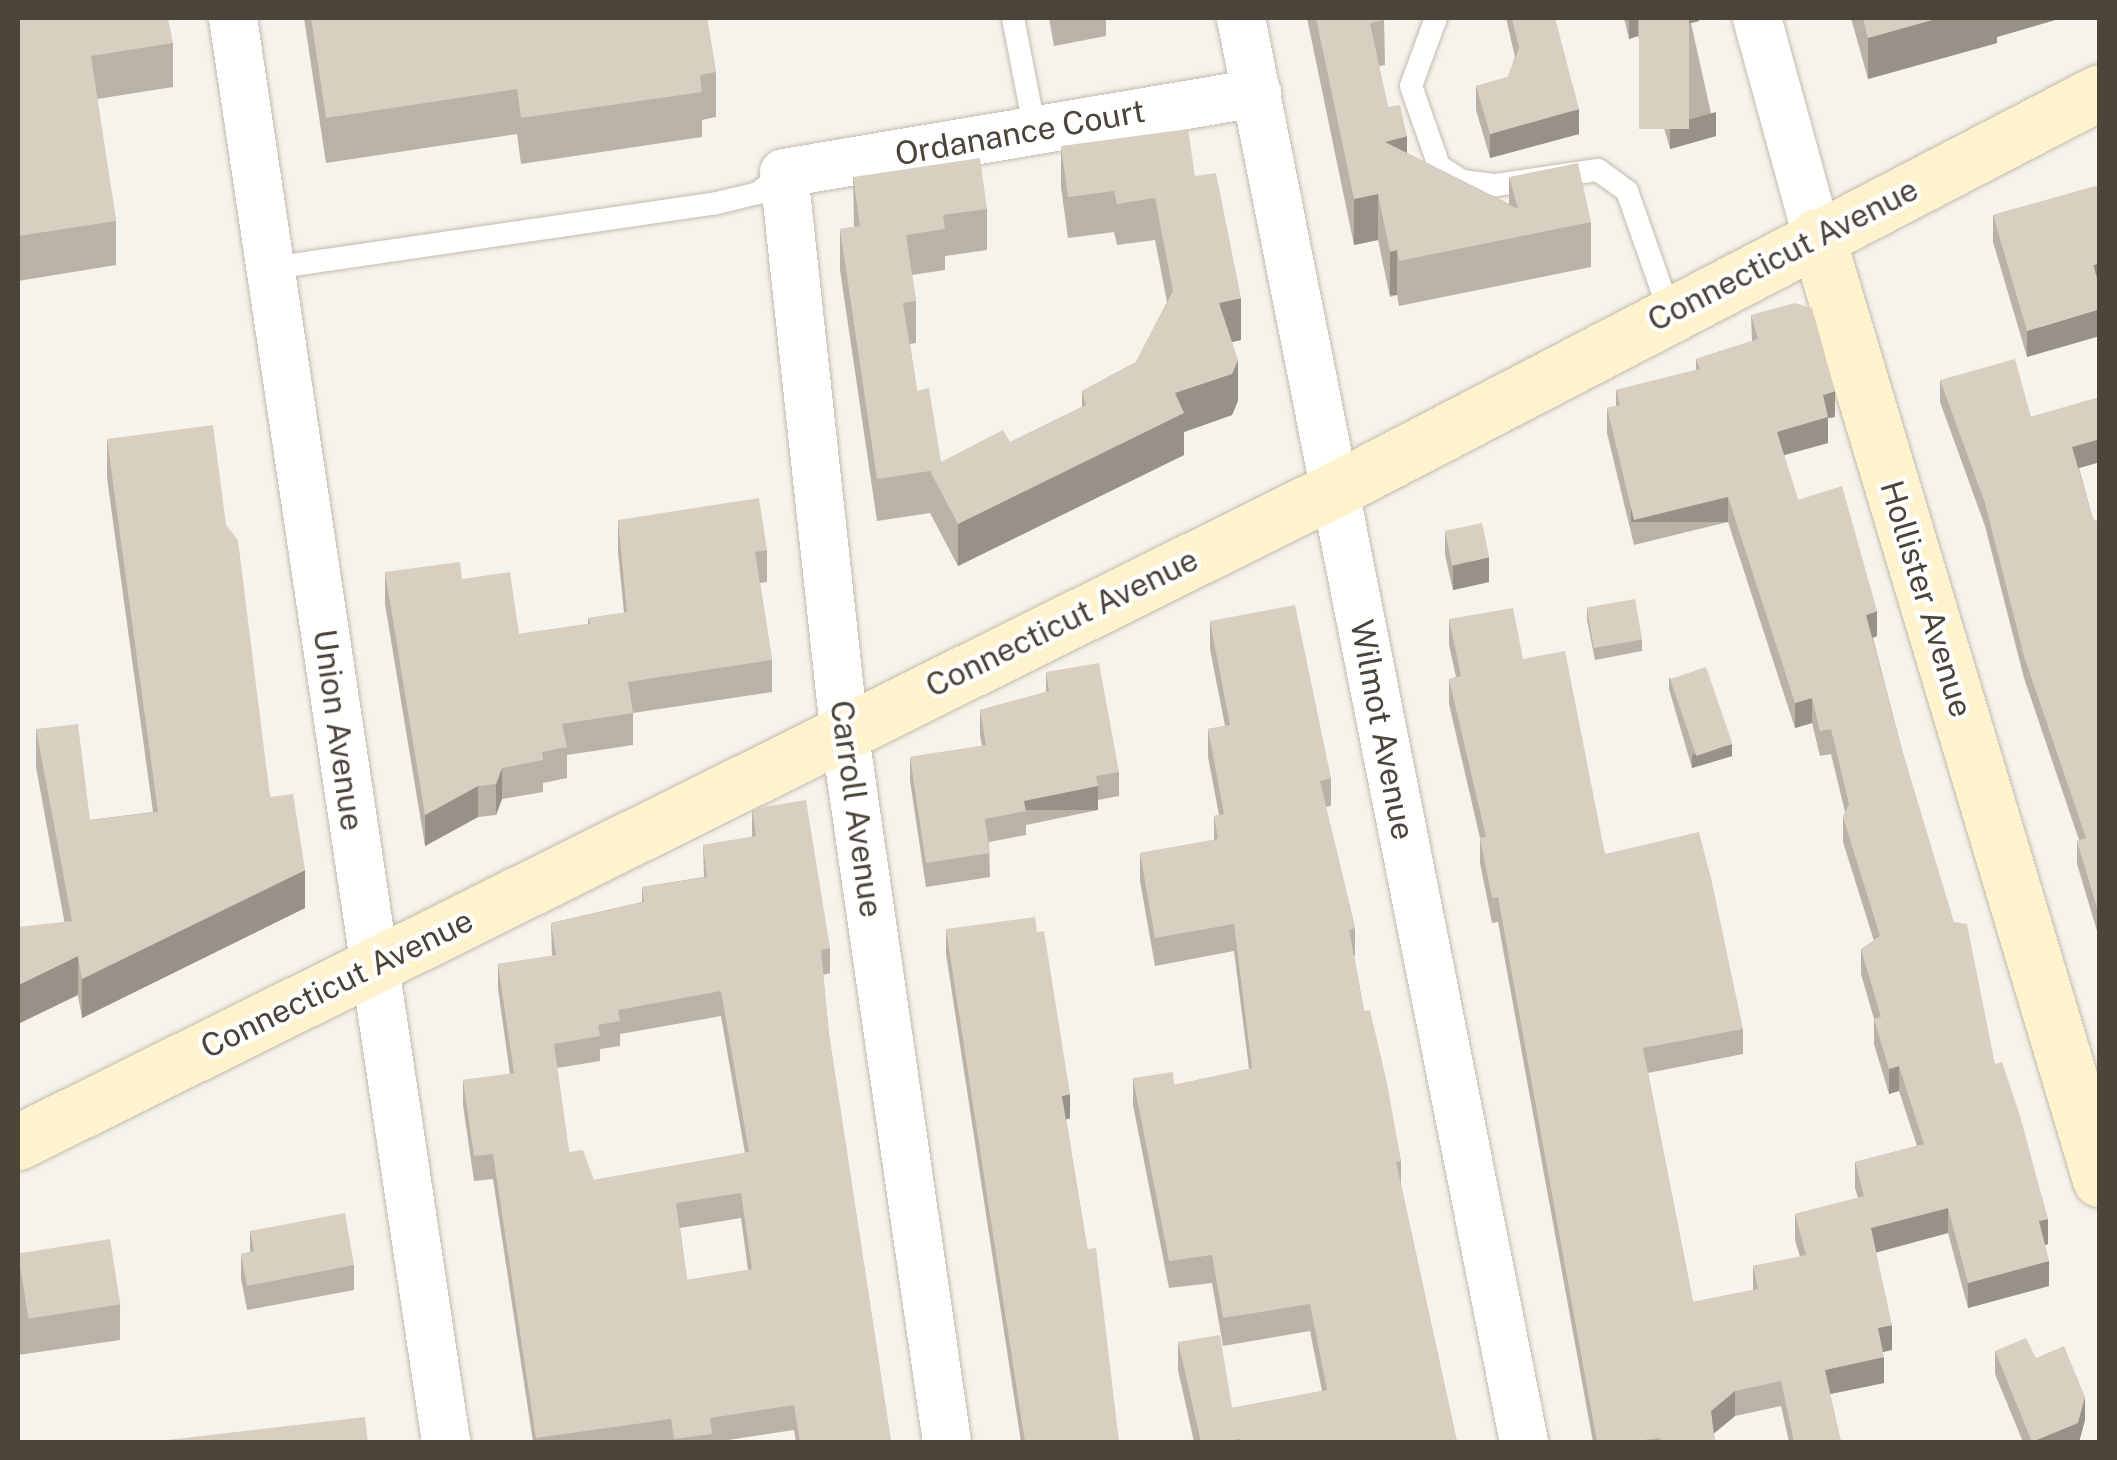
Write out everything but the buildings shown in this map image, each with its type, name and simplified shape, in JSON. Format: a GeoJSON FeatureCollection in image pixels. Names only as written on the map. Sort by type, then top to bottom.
{"type":"FeatureCollection","features":[{"type":"Feature","properties":{"kind":"main road","name":"Connecticut Avenue"},"geometry":{"type":"LineString","coordinates":[[18,1142],[844,729],[1334,490],[2100,92]]}},
{"type":"Feature","properties":{"kind":"main road","name":"Hollister Avenue"},"geometry":{"type":"LineString","coordinates":[[1817,236],[2100,1179]]}},
{"type":"Feature","properties":{"kind":"street","name":"Union Avenue"},"geometry":{"type":"LineString","coordinates":[[233,18],[446,1442]]}},
{"type":"Feature","properties":{"kind":"street","name":"Wilmot Avenue"},"geometry":{"type":"LineString","coordinates":[[1242,18],[1524,1442]]}},
{"type":"Feature","properties":{"kind":"street","name":"Hollister Avenue"},"geometry":{"type":"LineString","coordinates":[[1758,18],[1817,236]]}},
{"type":"Feature","properties":{"kind":"street","name":"Ordanance Court"},"geometry":{"type":"LineString","coordinates":[[784,173],[1256,93]]}},
{"type":"Feature","properties":{"kind":"street","name":"Carroll Avenue"},"geometry":{"type":"LineString","coordinates":[[784,173],[844,729],[947,1442]]}},
{"type":"Feature","properties":{"kind":"lane"},"geometry":{"type":"LineString","coordinates":[[1013,18],[1035,131]]}},
{"type":"Feature","properties":{"kind":"lane"},"geometry":{"type":"LineString","coordinates":[[1436,18],[1412,86],[1438,166],[1462,181],[1496,185],[1598,170],[1627,190],[1670,313]]}},
{"type":"Feature","properties":{"kind":"lane"},"geometry":{"type":"LineString","coordinates":[[272,268],[713,204],[758,193],[784,173]]}}]}
